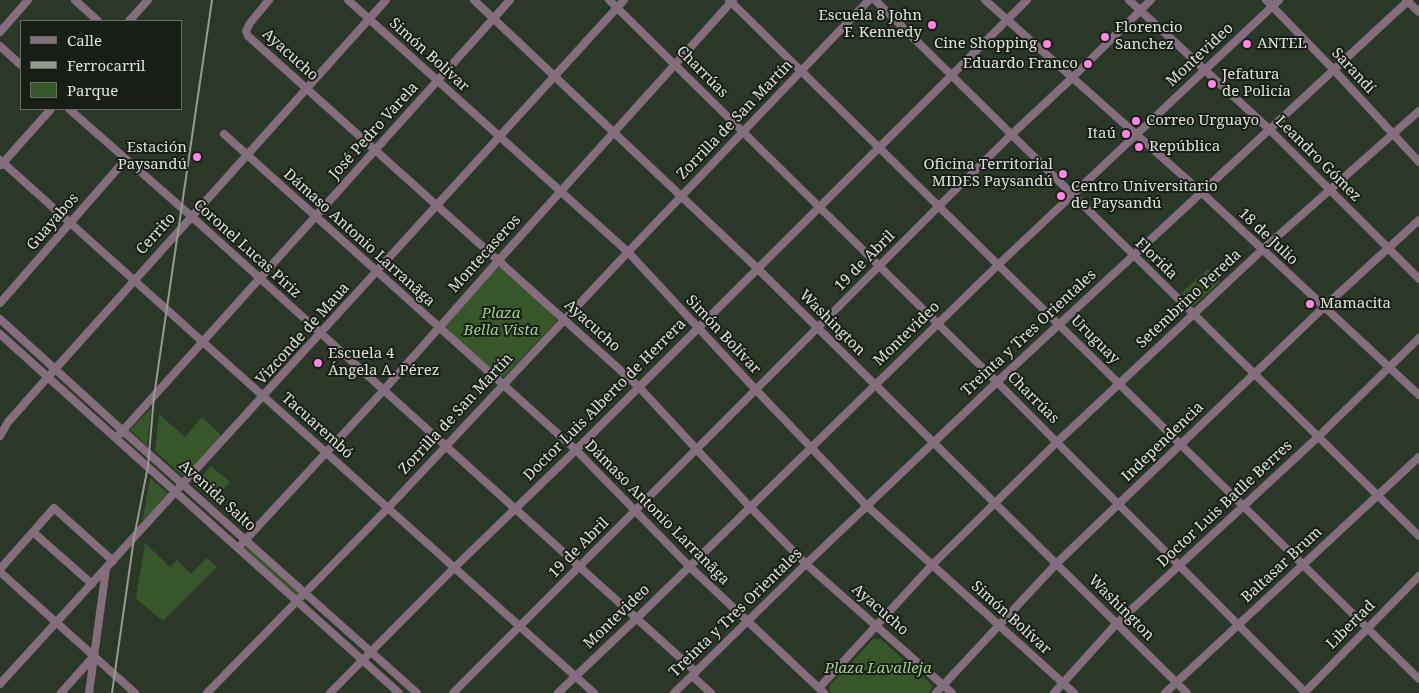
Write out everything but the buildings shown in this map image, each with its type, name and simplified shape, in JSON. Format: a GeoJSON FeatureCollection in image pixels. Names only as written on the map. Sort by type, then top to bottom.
{"type":"FeatureCollection","features":[{"type":"Feature","properties":{"kind":"street"},"geometry":{"type":"LineString","coordinates":[[0,32],[28,0]]}},
{"type":"Feature","properties":{"kind":"street"},"geometry":{"type":"LineString","coordinates":[[75,0],[97,20]]}},
{"type":"Feature","properties":{"kind":"street"},"geometry":{"type":"LineString","coordinates":[[130,20],[148,0]]}},
{"type":"Feature","properties":{"kind":"street","name":"Ayacucho"},"geometry":{"type":"LineString","coordinates":[[269,0],[250,22],[246,31],[248,36],[638,386],[750,507],[806,564],[952,693]]}},
{"type":"Feature","properties":{"kind":"street","name":"Simón Bolívar"},"geometry":{"type":"LineString","coordinates":[[348,0],[628,252],[866,506],[1074,693]]}},
{"type":"Feature","properties":{"kind":"street","name":"Cerrito"},"geometry":{"type":"LineString","coordinates":[[0,429],[386,0]]}},
{"type":"Feature","properties":{"kind":"street","name":"Washington"},"geometry":{"type":"LineString","coordinates":[[474,0],[757,268],[1187,693]]}},
{"type":"Feature","properties":{"kind":"street","name":"José Pedro Varela"},"geometry":{"type":"LineString","coordinates":[[120,434],[510,0]]}},
{"type":"Feature","properties":{"kind":"street","name":"Charrúas"},"geometry":{"type":"LineString","coordinates":[[609,0],[997,382],[1305,693]]}},
{"type":"Feature","properties":{"kind":"street","name":"Vizconde de Maua"},"geometry":{"type":"LineString","coordinates":[[0,684],[624,0]]}},
{"type":"Feature","properties":{"kind":"street","name":"Zorrilla de San Martín"},"geometry":{"type":"LineString","coordinates":[[207,693],[388,508],[502,384],[869,0]]}},
{"type":"Feature","properties":{"kind":"street","name":"Florida"},"geometry":{"type":"LineString","coordinates":[[874,0],[1419,536]]}},
{"type":"Feature","properties":{"kind":"street","name":"18 de Julio"},"geometry":{"type":"LineString","coordinates":[[985,0],[1201,192],[1419,395]]}},
{"type":"Feature","properties":{"kind":"street","name":"Doctor Luis Alberto de Herrera"},"geometry":{"type":"LineString","coordinates":[[330,693],[1026,0]]}},
{"type":"Feature","properties":{"kind":"street","name":"Leandro Gómez"},"geometry":{"type":"LineString","coordinates":[[1129,0],[1269,129],[1419,278]]}},
{"type":"Feature","properties":{"kind":"street","name":"19 de Abril"},"geometry":{"type":"LineString","coordinates":[[453,693],[1011,134],[1072,78],[1151,0]]}},
{"type":"Feature","properties":{"kind":"street","name":"Sarandí"},"geometry":{"type":"LineString","coordinates":[[1266,0],[1419,162]]}},
{"type":"Feature","properties":{"kind":"street","name":"Montevideo"},"geometry":{"type":"LineString","coordinates":[[558,693],[999,264],[1279,0]]}},
{"type":"Feature","properties":{"kind":"street"},"geometry":{"type":"LineString","coordinates":[[1408,0],[1419,12]]}},
{"type":"Feature","properties":{"kind":"street","name":"Treinta y Tres Orientales"},"geometry":{"type":"LineString","coordinates":[[674,693],[866,506],[1059,323],[1408,0]]}},
{"type":"Feature","properties":{"kind":"street","name":"Uruguay"},"geometry":{"type":"LineString","coordinates":[[731,1],[1419,679]]}},
{"type":"Feature","properties":{"kind":"street","name":"Montecaseros"},"geometry":{"type":"LineString","coordinates":[[238,548],[384,391],[438,327],[731,1]]}},
{"type":"Feature","properties":{"kind":"street"},"geometry":{"type":"LineString","coordinates":[[0,46],[20,64]]}},
{"type":"Feature","properties":{"kind":"street"},"geometry":{"type":"LineString","coordinates":[[1,163],[50,110]]}},
{"type":"Feature","properties":{"kind":"street","name":"Coronel Lucas Píriz"},"geometry":{"type":"LineString","coordinates":[[70,110],[191,216],[580,566],[637,618],[711,693]]}},
{"type":"Feature","properties":{"kind":"street","name":"Setembrino Pereda"},"geometry":{"type":"LineString","coordinates":[[821,691],[932,565],[995,502],[1262,250],[1419,110]]}},
{"type":"Feature","properties":{"kind":"street","name":"Dámaso Antonio Larranãga"},"geometry":{"type":"LineString","coordinates":[[224,134],[576,450],[690,566],[821,691]]}},
{"type":"Feature","properties":{"kind":"street","name":"Guayabos"},"geometry":{"type":"LineString","coordinates":[[0,303],[126,159]]}},
{"type":"Feature","properties":{"kind":"street","name":"Tacuarembó"},"geometry":{"type":"LineString","coordinates":[[1,163],[134,279],[594,693]]}},
{"type":"Feature","properties":{"kind":"street","name":"Independencia"},"geometry":{"type":"LineString","coordinates":[[936,693],[1057,563],[1324,307],[1419,220]]}},
{"type":"Feature","properties":{"kind":"street","name":"Avenida Salto"},"geometry":{"type":"LineString","coordinates":[[0,319],[55,368],[177,492],[397,691]]}},
{"type":"Feature","properties":{"kind":"street","name":"Avenida Salto"},"geometry":{"type":"LineString","coordinates":[[0,334],[48,377],[184,484],[417,693]]}},
{"type":"Feature","properties":{"kind":"street","name":"Doctor Luis Batlle Berres"},"geometry":{"type":"LineString","coordinates":[[1054,693],[1117,623],[1318,437],[1419,338]]}},
{"type":"Feature","properties":{"kind":"street","name":"Cerrito"},"geometry":{"type":"LineString","coordinates":[[0,436],[8,422]]}},
{"type":"Feature","properties":{"kind":"street","name":"Baltasar Brum"},"geometry":{"type":"LineString","coordinates":[[1165,693],[1419,458]]}},
{"type":"Feature","properties":{"kind":"street"},"geometry":{"type":"LineString","coordinates":[[113,561],[54,508],[0,570],[135,693]]}},
{"type":"Feature","properties":{"kind":"street"},"geometry":{"type":"LineString","coordinates":[[33,532],[92,584]]}},
{"type":"Feature","properties":{"kind":"street"},"geometry":{"type":"LineString","coordinates":[[89,693],[106,569]]}},
{"type":"Feature","properties":{"kind":"street","name":"Libertad"},"geometry":{"type":"LineString","coordinates":[[1305,693],[1419,576]]}},
{"type":"Feature","properties":{"kind":"street"},"geometry":{"type":"LineString","coordinates":[[61,693],[94,656]]}},
{"type":"Feature","properties":{"kind":"street"},"geometry":{"type":"LineString","coordinates":[[397,691],[403,681]]}},
{"type":"Feature","properties":{"kind":"green space","name":"Plaza Bella Vista"},"geometry":{"type":"Polygon","coordinates":[[[497,268],[500,268],[556,317],[556,322],[504,377],[499,377],[446,329],[446,325],[497,268]]]}},
{"type":"Feature","properties":{"kind":"green space"},"geometry":{"type":"Polygon","coordinates":[[[1208,269],[1220,282],[1193,306],[1181,293],[1208,269]]]}},
{"type":"Feature","properties":{"kind":"green space"},"geometry":{"type":"Polygon","coordinates":[[[151,408],[147,446],[130,430],[151,408]]]}},
{"type":"Feature","properties":{"kind":"green space"},"geometry":{"type":"Polygon","coordinates":[[[159,414],[185,437],[202,417],[222,436],[184,477],[155,451],[159,414]]]}},
{"type":"Feature","properties":{"kind":"green space"},"geometry":{"type":"Polygon","coordinates":[[[211,466],[230,482],[212,501],[194,485],[211,466]]]}},
{"type":"Feature","properties":{"kind":"green space"},"geometry":{"type":"Polygon","coordinates":[[[150,478],[169,494],[142,523],[150,478]]]}},
{"type":"Feature","properties":{"kind":"green space"},"geometry":{"type":"Polygon","coordinates":[[[145,543],[170,567],[177,560],[191,574],[207,558],[217,567],[163,621],[136,599],[145,543]]]}},
{"type":"Feature","properties":{"kind":"green space"},"geometry":{"type":"Polygon","coordinates":[[[248,545],[301,593],[296,598],[244,549],[248,545]]]}},
{"type":"Feature","properties":{"kind":"green space","name":"Plaza Lavalleja"},"geometry":{"type":"Polygon","coordinates":[[[873,639],[881,639],[933,686],[929,693],[832,693],[830,685],[873,639]]]}},
{"type":"Feature","properties":{"kind":"railway"},"geometry":{"type":"LineString","coordinates":[[112,693],[134,538],[148,466],[154,396],[212,0]]}},
{"type":"Feature","properties":{"kind":"place","name":"Escuela 8 John F. Kennedy"},"geometry":{"type":"Point","coordinates":[932,25]}},
{"type":"Feature","properties":{"kind":"place","name":"Florencio Sanchez"},"geometry":{"type":"Point","coordinates":[1105,37]}},
{"type":"Feature","properties":{"kind":"place","name":"Cine Shopping"},"geometry":{"type":"Point","coordinates":[1047,44]}},
{"type":"Feature","properties":{"kind":"place","name":"ANTEL"},"geometry":{"type":"Point","coordinates":[1247,44]}},
{"type":"Feature","properties":{"kind":"place","name":"Eduardo Franco"},"geometry":{"type":"Point","coordinates":[1088,64]}},
{"type":"Feature","properties":{"kind":"place","name":"Jefatura de Policía"},"geometry":{"type":"Point","coordinates":[1212,84]}},
{"type":"Feature","properties":{"kind":"place","name":"Correo Urguayo"},"geometry":{"type":"Point","coordinates":[1136,121]}},
{"type":"Feature","properties":{"kind":"place","name":"Itaú"},"geometry":{"type":"Point","coordinates":[1126,134]}},
{"type":"Feature","properties":{"kind":"place","name":"República"},"geometry":{"type":"Point","coordinates":[1139,147]}},
{"type":"Feature","properties":{"kind":"place","name":"Estación Paysandú"},"geometry":{"type":"Point","coordinates":[197,157]}},
{"type":"Feature","properties":{"kind":"place","name":"Oficina Territorial MIDES Paysandú"},"geometry":{"type":"Point","coordinates":[1063,174]}},
{"type":"Feature","properties":{"kind":"place","name":"Centro Universitario de Paysandú"},"geometry":{"type":"Point","coordinates":[1061,196]}},
{"type":"Feature","properties":{"kind":"place","name":"Mamacita"},"geometry":{"type":"Point","coordinates":[1310,304]}},
{"type":"Feature","properties":{"kind":"place","name":"Escuela 4 Ángela A. Pérez"},"geometry":{"type":"Point","coordinates":[318,363]}}]}
